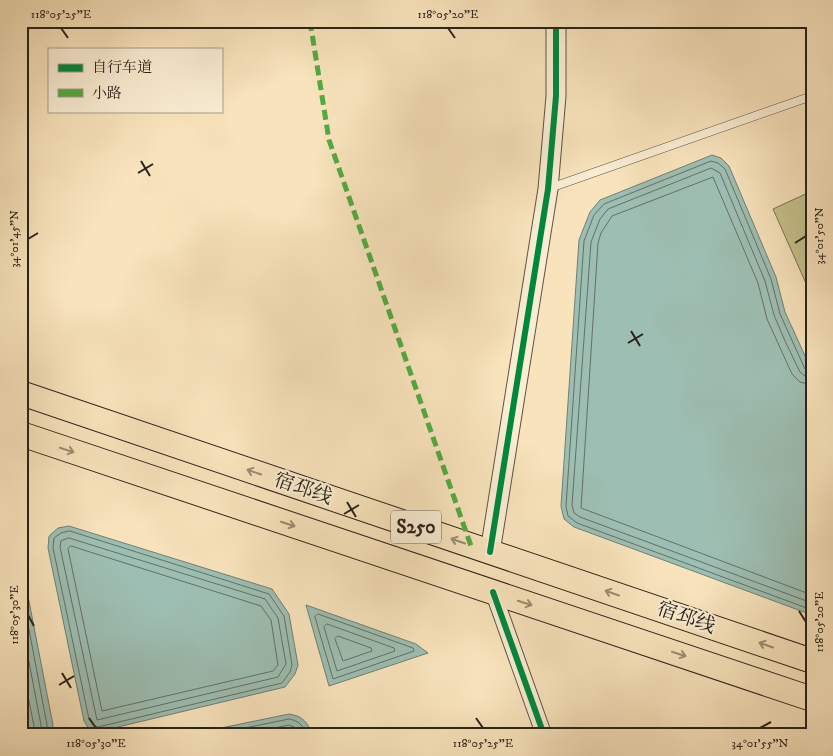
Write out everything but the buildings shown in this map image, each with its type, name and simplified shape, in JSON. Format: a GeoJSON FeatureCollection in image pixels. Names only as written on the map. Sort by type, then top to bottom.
{"type":"FeatureCollection","features":[{"type":"Feature","properties":{"kind":"main road","name":"宿邳线"},"geometry":{"type":"LineString","coordinates":[[21,393],[812,661]]}},
{"type":"Feature","properties":{"kind":"main road","name":"宿邳线"},"geometry":{"type":"LineString","coordinates":[[21,434],[812,698]]}},
{"type":"Feature","properties":{"kind":"street"},"geometry":{"type":"LineString","coordinates":[[490,552],[548,189],[556,96],[559,23]]}},
{"type":"Feature","properties":{"kind":"street"},"geometry":{"type":"LineString","coordinates":[[493,592],[544,735]]}},
{"type":"Feature","properties":{"kind":"lane"},"geometry":{"type":"LineString","coordinates":[[548,189],[812,96]]}},
{"type":"Feature","properties":{"kind":"shaded area"},"geometry":{"type":"Polygon","coordinates":[[[812,191],[812,297],[773,209],[812,191]]]}},
{"type":"Feature","properties":{"kind":"water"},"geometry":{"type":"Polygon","coordinates":[[[712,155],[721,158],[729,166],[776,277],[785,312],[812,371],[812,615],[574,527],[564,519],[561,506],[579,240],[590,212],[600,200],[712,155]]]}},
{"type":"Feature","properties":{"kind":"water"},"geometry":{"type":"Polygon","coordinates":[[[69,526],[272,589],[289,614],[298,665],[295,674],[285,687],[97,732],[89,729],[84,721],[48,548],[49,536],[58,528],[69,526]]]}},
{"type":"Feature","properties":{"kind":"water"},"geometry":{"type":"Polygon","coordinates":[[[21,560],[53,725],[51,735],[21,735],[21,560]]]}},
{"type":"Feature","properties":{"kind":"water"},"geometry":{"type":"Polygon","coordinates":[[[306,605],[416,644],[428,653],[329,686],[306,605]]]}},
{"type":"Feature","properties":{"kind":"water"},"geometry":{"type":"Polygon","coordinates":[[[289,714],[304,720],[313,735],[187,735],[289,714]]]}},
{"type":"Feature","properties":{"kind":"marked path"},"geometry":{"type":"LineString","coordinates":[[310,21],[329,140],[471,546]]}},
{"type":"Feature","properties":{"kind":"cycle path"},"geometry":{"type":"LineString","coordinates":[[490,552],[548,189],[556,96],[556,21]]}},
{"type":"Feature","properties":{"kind":"cycle path"},"geometry":{"type":"LineString","coordinates":[[493,592],[544,735]]}}]}
